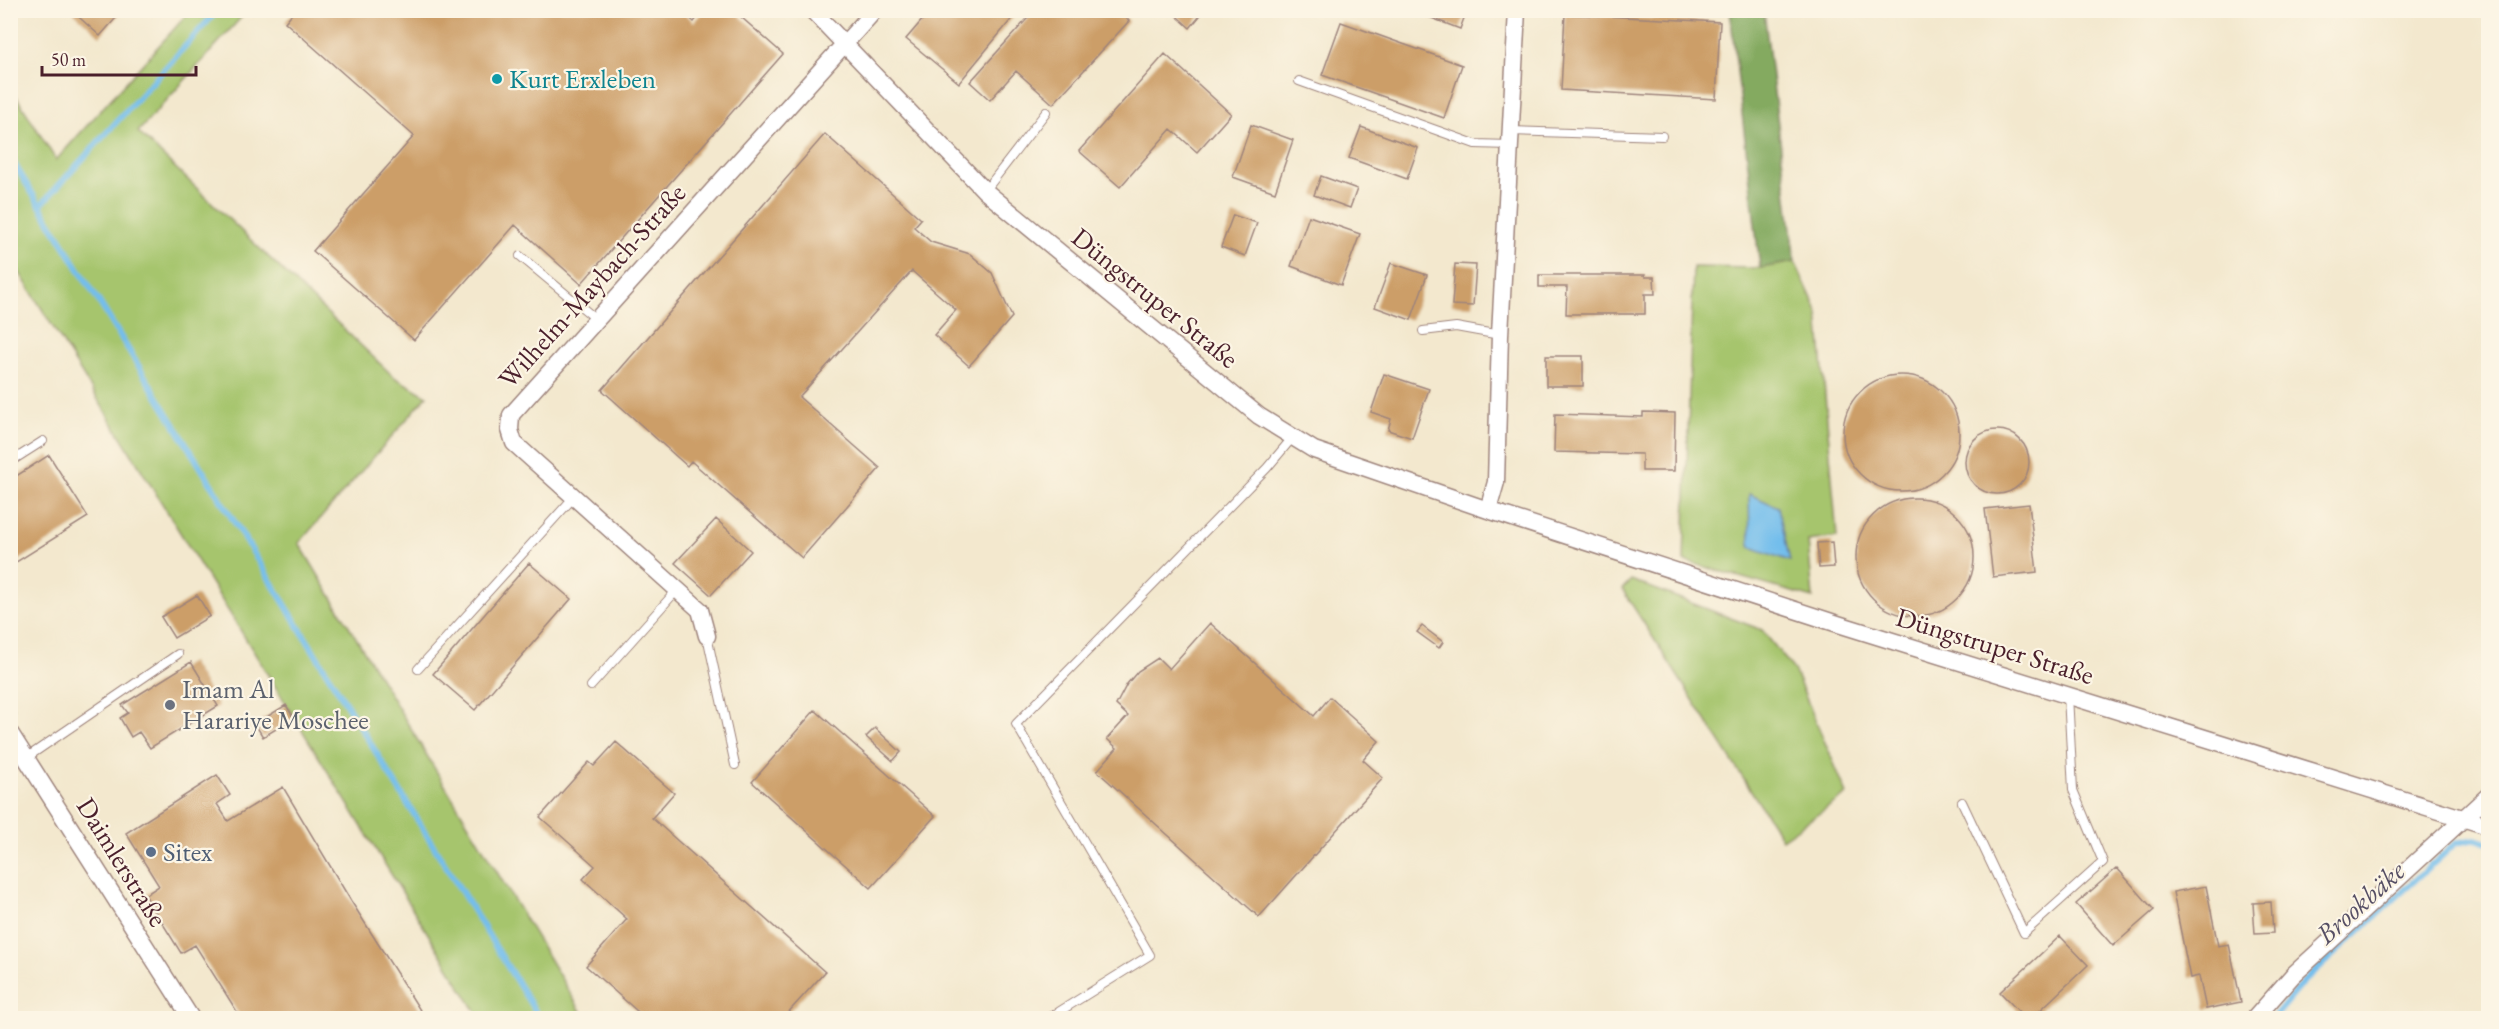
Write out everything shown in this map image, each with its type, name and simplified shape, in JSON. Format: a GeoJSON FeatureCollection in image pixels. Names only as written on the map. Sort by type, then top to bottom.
{"type":"FeatureCollection","features":[{"type":"Feature","properties":{"kind":"street","name":"Düngstruper Straße"},"geometry":{"type":"LineString","coordinates":[[812,10],[842,44],[985,191],[1250,409],[1314,450],[1488,510],[2488,826]]}},
{"type":"Feature","properties":{"kind":"street"},"geometry":{"type":"LineString","coordinates":[[842,44],[875,10]]}},
{"type":"Feature","properties":{"kind":"street"},"geometry":{"type":"LineString","coordinates":[[1488,510],[1496,482],[1500,335],[1517,10]]}},
{"type":"Feature","properties":{"kind":"street","name":"Wilhelm-Maybach-Straße"},"geometry":{"type":"LineString","coordinates":[[707,636],[700,610],[514,443],[510,430],[511,415],[842,44]]}},
{"type":"Feature","properties":{"kind":"street","name":"Daimlerstraße"},"geometry":{"type":"LineString","coordinates":[[10,733],[191,1018]]}},
{"type":"Feature","properties":{"kind":"street"},"geometry":{"type":"LineString","coordinates":[[2255,1018],[2294,975],[2488,796]]}},
{"type":"Feature","properties":{"kind":"lane"},"geometry":{"type":"LineString","coordinates":[[1299,81],[1475,144],[1511,138],[1662,136]]}},
{"type":"Feature","properties":{"kind":"lane"},"geometry":{"type":"LineString","coordinates":[[985,191],[1046,112]]}},
{"type":"Feature","properties":{"kind":"lane"},"geometry":{"type":"LineString","coordinates":[[520,256],[596,319]]}},
{"type":"Feature","properties":{"kind":"lane"},"geometry":{"type":"LineString","coordinates":[[1423,331],[1456,327],[1500,335]]}},
{"type":"Feature","properties":{"kind":"lane"},"geometry":{"type":"LineString","coordinates":[[1049,1018],[1150,955],[1016,724],[1266,468],[1293,437]]}},
{"type":"Feature","properties":{"kind":"lane"},"geometry":{"type":"LineString","coordinates":[[10,462],[43,441]]}},
{"type":"Feature","properties":{"kind":"lane"},"geometry":{"type":"LineString","coordinates":[[418,669],[573,498]]}},
{"type":"Feature","properties":{"kind":"lane"},"geometry":{"type":"LineString","coordinates":[[591,686],[677,590]]}},
{"type":"Feature","properties":{"kind":"lane"},"geometry":{"type":"LineString","coordinates":[[707,636],[735,765]]}},
{"type":"Feature","properties":{"kind":"lane"},"geometry":{"type":"LineString","coordinates":[[26,758],[178,654]]}},
{"type":"Feature","properties":{"kind":"lane"},"geometry":{"type":"LineString","coordinates":[[1962,802],[2024,933],[2103,862],[2073,790],[2068,695]]}},
{"type":"Feature","properties":{"kind":"green space"},"geometry":{"type":"Polygon","coordinates":[[[191,10],[247,11],[138,132],[394,377],[427,396],[299,543],[585,1018],[480,1018],[11,259],[11,88],[56,160],[191,10]]]}},
{"type":"Feature","properties":{"kind":"green space"},"geometry":{"type":"Polygon","coordinates":[[[1730,11],[1764,11],[1795,262],[1760,268],[1730,11]]]}},
{"type":"Feature","properties":{"kind":"green space"},"geometry":{"type":"Polygon","coordinates":[[[1795,262],[1818,312],[1837,537],[1808,541],[1813,598],[1684,561],[1693,267],[1760,268],[1795,262]]]}},
{"type":"Feature","properties":{"kind":"green space"},"geometry":{"type":"Polygon","coordinates":[[[1631,580],[1762,630],[1794,670],[1847,794],[1782,839],[1622,589],[1631,580]]]}},
{"type":"Feature","properties":{"kind":"water"},"geometry":{"type":"Polygon","coordinates":[[[1749,494],[1778,507],[1790,561],[1750,547],[1749,494]]]}},
{"type":"Feature","properties":{"kind":"building"},"geometry":{"type":"Polygon","coordinates":[[[71,10],[123,10],[100,36],[71,10]]]}},
{"type":"Feature","properties":{"kind":"building"},"geometry":{"type":"Polygon","coordinates":[[[295,10],[681,10],[694,22],[704,10],[733,10],[783,54],[581,284],[515,225],[414,340],[313,251],[414,136],[285,22],[295,10]]]}},
{"type":"Feature","properties":{"kind":"building"},"geometry":{"type":"Polygon","coordinates":[[[915,10],[1019,10],[959,83],[906,39],[924,18],[915,10]]]}},
{"type":"Feature","properties":{"kind":"building"},"geometry":{"type":"Polygon","coordinates":[[[1035,10],[1118,10],[1129,21],[1053,104],[1016,71],[990,100],[970,82],[1035,10]]]}},
{"type":"Feature","properties":{"kind":"building"},"geometry":{"type":"Polygon","coordinates":[[[1170,10],[1205,10],[1190,28],[1170,10]]]}},
{"type":"Feature","properties":{"kind":"building"},"geometry":{"type":"Polygon","coordinates":[[[1411,10],[1467,10],[1460,29],[1411,10]]]}},
{"type":"Feature","properties":{"kind":"building"},"geometry":{"type":"Polygon","coordinates":[[[1565,14],[1720,22],[1716,99],[1561,90],[1565,14]]]}},
{"type":"Feature","properties":{"kind":"building"},"geometry":{"type":"Polygon","coordinates":[[[1341,22],[1462,65],[1444,118],[1322,75],[1341,22]]]}},
{"type":"Feature","properties":{"kind":"building"},"geometry":{"type":"Polygon","coordinates":[[[1165,54],[1231,114],[1197,152],[1171,129],[1120,187],[1079,151],[1165,54]]]}},
{"type":"Feature","properties":{"kind":"building"},"geometry":{"type":"Polygon","coordinates":[[[1251,125],[1293,140],[1275,192],[1233,177],[1251,125]]]}},
{"type":"Feature","properties":{"kind":"building"},"geometry":{"type":"Polygon","coordinates":[[[1361,127],[1418,148],[1407,179],[1349,158],[1361,127]]]}},
{"type":"Feature","properties":{"kind":"building"},"geometry":{"type":"Polygon","coordinates":[[[825,134],[921,219],[914,227],[931,242],[970,254],[992,273],[1012,317],[969,366],[934,335],[956,310],[912,271],[799,397],[880,468],[802,558],[691,461],[687,466],[602,390],[825,134]]]}},
{"type":"Feature","properties":{"kind":"building"},"geometry":{"type":"Polygon","coordinates":[[[1321,176],[1357,189],[1350,208],[1314,195],[1321,176]]]}},
{"type":"Feature","properties":{"kind":"building"},"geometry":{"type":"Polygon","coordinates":[[[1233,215],[1257,223],[1245,256],[1221,247],[1233,215]]]}},
{"type":"Feature","properties":{"kind":"building"},"geometry":{"type":"Polygon","coordinates":[[[1309,216],[1360,234],[1341,285],[1291,266],[1309,216]]]}},
{"type":"Feature","properties":{"kind":"building"},"geometry":{"type":"Polygon","coordinates":[[[1391,263],[1427,275],[1411,320],[1375,307],[1391,263]]]}},
{"type":"Feature","properties":{"kind":"building"},"geometry":{"type":"Polygon","coordinates":[[[1455,264],[1476,265],[1473,306],[1452,305],[1455,264]]]}},
{"type":"Feature","properties":{"kind":"building"},"geometry":{"type":"Polygon","coordinates":[[[1539,275],[1645,275],[1645,277],[1654,277],[1655,294],[1645,294],[1645,314],[1566,314],[1567,287],[1539,287],[1539,275]]]}},
{"type":"Feature","properties":{"kind":"building"},"geometry":{"type":"Polygon","coordinates":[[[1546,356],[1583,356],[1583,386],[1546,386],[1546,356]]]}},
{"type":"Feature","properties":{"kind":"building"},"geometry":{"type":"Polygon","coordinates":[[[1384,374],[1429,389],[1412,438],[1388,430],[1391,419],[1371,412],[1384,374]]]}},
{"type":"Feature","properties":{"kind":"building"},"geometry":{"type":"Polygon","coordinates":[[[1901,375],[1923,379],[1942,392],[1955,411],[1959,433],[1955,455],[1942,474],[1923,487],[1901,491],[1879,487],[1860,474],[1847,455],[1843,433],[1847,411],[1860,392],[1879,379],[1901,375]]]}},
{"type":"Feature","properties":{"kind":"building"},"geometry":{"type":"Polygon","coordinates":[[[1643,412],[1675,413],[1674,471],[1642,471],[1642,454],[1554,452],[1555,414],[1643,417],[1643,412]]]}},
{"type":"Feature","properties":{"kind":"building"},"geometry":{"type":"Polygon","coordinates":[[[1997,430],[2009,432],[2020,439],[2027,450],[2029,462],[2027,474],[2020,485],[2009,492],[1997,494],[1985,492],[1974,485],[1967,474],[1965,462],[1967,450],[1974,439],[1985,432],[1997,430]]]}},
{"type":"Feature","properties":{"kind":"building"},"geometry":{"type":"Polygon","coordinates":[[[49,455],[88,517],[10,566],[10,480],[49,455]]]}},
{"type":"Feature","properties":{"kind":"building"},"geometry":{"type":"Polygon","coordinates":[[[1915,498],[1937,503],[1957,515],[1969,535],[1974,557],[1969,579],[1957,599],[1937,611],[1915,616],[1893,611],[1873,599],[1861,579],[1856,557],[1861,535],[1873,515],[1893,503],[1915,498]]]}},
{"type":"Feature","properties":{"kind":"building"},"geometry":{"type":"Polygon","coordinates":[[[2029,504],[2037,572],[1993,577],[1985,509],[2029,504]]]}},
{"type":"Feature","properties":{"kind":"building"},"geometry":{"type":"Polygon","coordinates":[[[716,519],[751,551],[711,595],[675,563],[716,519]]]}},
{"type":"Feature","properties":{"kind":"building"},"geometry":{"type":"Polygon","coordinates":[[[1832,542],[1834,567],[1819,568],[1817,543],[1832,542]]]}},
{"type":"Feature","properties":{"kind":"building"},"geometry":{"type":"Polygon","coordinates":[[[529,563],[571,599],[475,710],[433,674],[529,563]]]}},
{"type":"Feature","properties":{"kind":"building"},"geometry":{"type":"Polygon","coordinates":[[[197,595],[210,616],[174,638],[161,617],[197,595]]]}},
{"type":"Feature","properties":{"kind":"building"},"geometry":{"type":"Polygon","coordinates":[[[1210,623],[1314,716],[1330,697],[1379,741],[1363,760],[1383,778],[1259,917],[1097,771],[1117,748],[1107,739],[1128,716],[1116,705],[1127,684],[1138,671],[1158,658],[1169,669],[1210,623]]]}},
{"type":"Feature","properties":{"kind":"building"},"geometry":{"type":"Polygon","coordinates":[[[1422,626],[1443,642],[1439,648],[1417,632],[1422,626]]]}},
{"type":"Feature","properties":{"kind":"building","name":"Imam Al Harariye Moschee"},"geometry":{"type":"Polygon","coordinates":[[[191,662],[218,706],[150,748],[139,732],[131,737],[120,718],[128,713],[122,705],[191,662]]]}},
{"type":"Feature","properties":{"kind":"building"},"geometry":{"type":"Polygon","coordinates":[[[286,705],[294,718],[263,737],[255,724],[286,705]]]}},
{"type":"Feature","properties":{"kind":"building"},"geometry":{"type":"Polygon","coordinates":[[[815,710],[935,816],[871,888],[752,782],[815,710]]]}},
{"type":"Feature","properties":{"kind":"building"},"geometry":{"type":"Polygon","coordinates":[[[875,728],[901,752],[893,761],[866,737],[875,728]]]}},
{"type":"Feature","properties":{"kind":"building"},"geometry":{"type":"Polygon","coordinates":[[[616,742],[674,793],[652,818],[825,972],[783,1018],[645,1018],[586,966],[627,919],[583,879],[595,866],[540,817],[589,762],[594,766],[616,742]]]}},
{"type":"Feature","properties":{"kind":"building"},"geometry":{"type":"Polygon","coordinates":[[[217,775],[230,795],[217,804],[228,821],[283,787],[425,1018],[241,1018],[195,945],[181,953],[145,895],[159,886],[126,833],[217,775]]]}},
{"type":"Feature","properties":{"kind":"building"},"geometry":{"type":"Polygon","coordinates":[[[2117,868],[2154,910],[2113,946],[2076,904],[2117,868]]]}},
{"type":"Feature","properties":{"kind":"building"},"geometry":{"type":"Polygon","coordinates":[[[2206,886],[2218,946],[2229,944],[2241,1002],[2206,1009],[2199,976],[2190,978],[2173,892],[2206,886]]]}},
{"type":"Feature","properties":{"kind":"building"},"geometry":{"type":"Polygon","coordinates":[[[2271,902],[2273,933],[2255,934],[2253,903],[2271,902]]]}},
{"type":"Feature","properties":{"kind":"building"},"geometry":{"type":"Polygon","coordinates":[[[2060,936],[2088,965],[2032,1018],[2025,1018],[2000,992],[2060,936]]]}},
{"type":"Feature","properties":{"kind":"waterway"},"geometry":{"type":"LineString","coordinates":[[40,206],[218,10]]}},
{"type":"Feature","properties":{"kind":"waterway"},"geometry":{"type":"LineString","coordinates":[[10,157],[535,1011]]}},
{"type":"Feature","properties":{"kind":"waterway","name":"Brookbäke"},"geometry":{"type":"LineString","coordinates":[[2273,1018],[2303,982],[2456,843],[2476,839],[2488,843]]}},
{"type":"Feature","properties":{"kind":"place","name":"Kurt Erxleben"},"geometry":{"type":"Point","coordinates":[497,79]}},
{"type":"Feature","properties":{"kind":"place","name":"Imam Al Harariye Moschee"},"geometry":{"type":"Point","coordinates":[170,705]}},
{"type":"Feature","properties":{"kind":"place","name":"Sitex"},"geometry":{"type":"Point","coordinates":[151,852]}}]}
